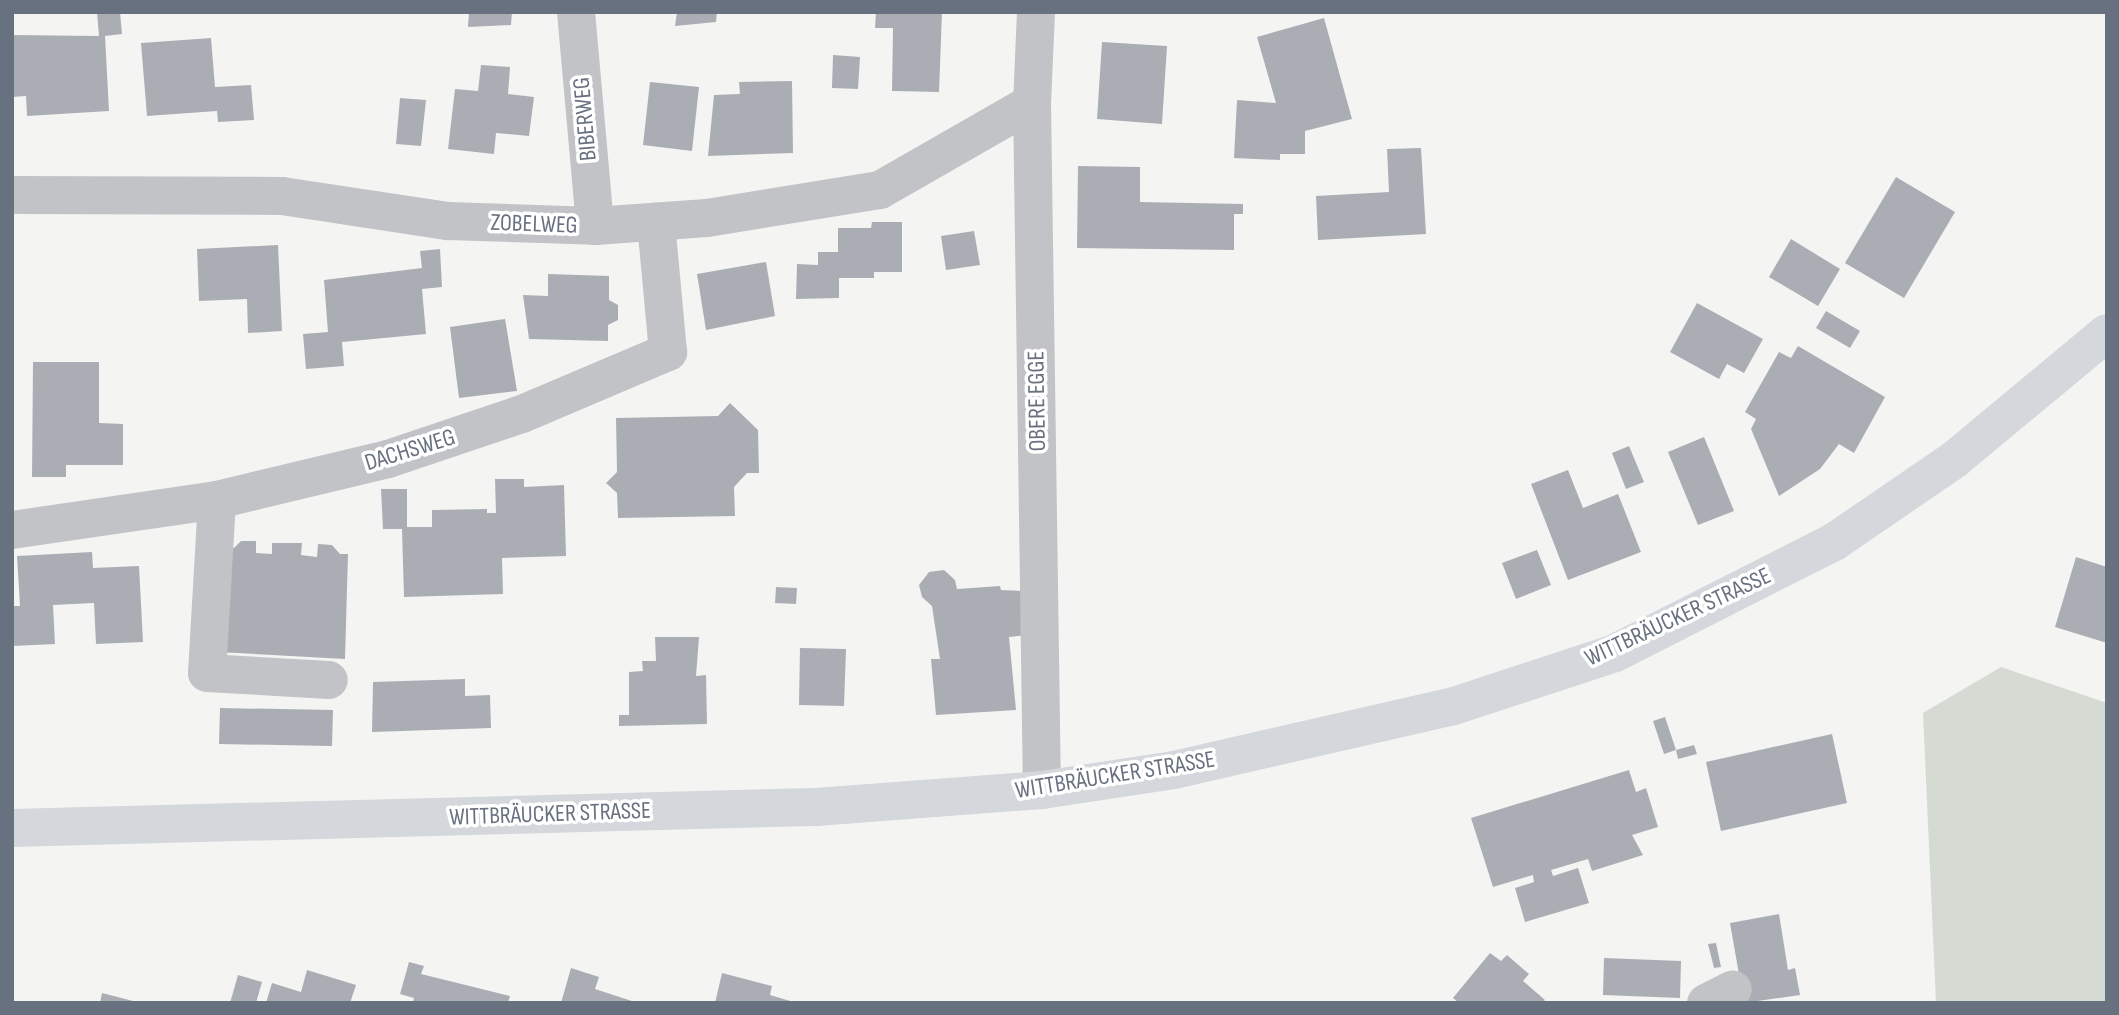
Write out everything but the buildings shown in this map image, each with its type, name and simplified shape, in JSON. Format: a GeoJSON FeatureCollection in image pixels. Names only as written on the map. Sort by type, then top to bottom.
{"type":"FeatureCollection","features":[{"type":"Feature","properties":{"kind":"main road","name":"WITTBRÄUCKER STRASSE"},"geometry":{"type":"LineString","coordinates":[[12,828],[816,807],[1042,790],[1174,770],[1454,706],[1615,653],[1834,542],[1955,459],[2103,345]]}},
{"type":"Feature","properties":{"kind":"street","name":"BIBERWEG"},"geometry":{"type":"LineString","coordinates":[[576,12],[595,226]]}},
{"type":"Feature","properties":{"kind":"street","name":"OBERE EGGE"},"geometry":{"type":"LineString","coordinates":[[1036,12],[1032,103],[1042,790]]}},
{"type":"Feature","properties":{"kind":"street","name":"ZOBELWEG"},"geometry":{"type":"LineString","coordinates":[[12,195],[282,196],[448,220],[595,226],[656,222],[880,190],[1032,103]]}},
{"type":"Feature","properties":{"kind":"street","name":"DACHSWEG"},"geometry":{"type":"LineString","coordinates":[[12,530],[217,499],[399,455],[522,414],[668,352],[656,222]]}},
{"type":"Feature","properties":{"kind":"street"},"geometry":{"type":"LineString","coordinates":[[217,499],[207,673],[330,680]]}},
{"type":"Feature","properties":{"kind":"shaded area"},"geometry":{"type":"Polygon","coordinates":[[[2001,667],[2107,703],[2107,1003],[1936,1003],[1923,713],[2001,667]]]}}]}
